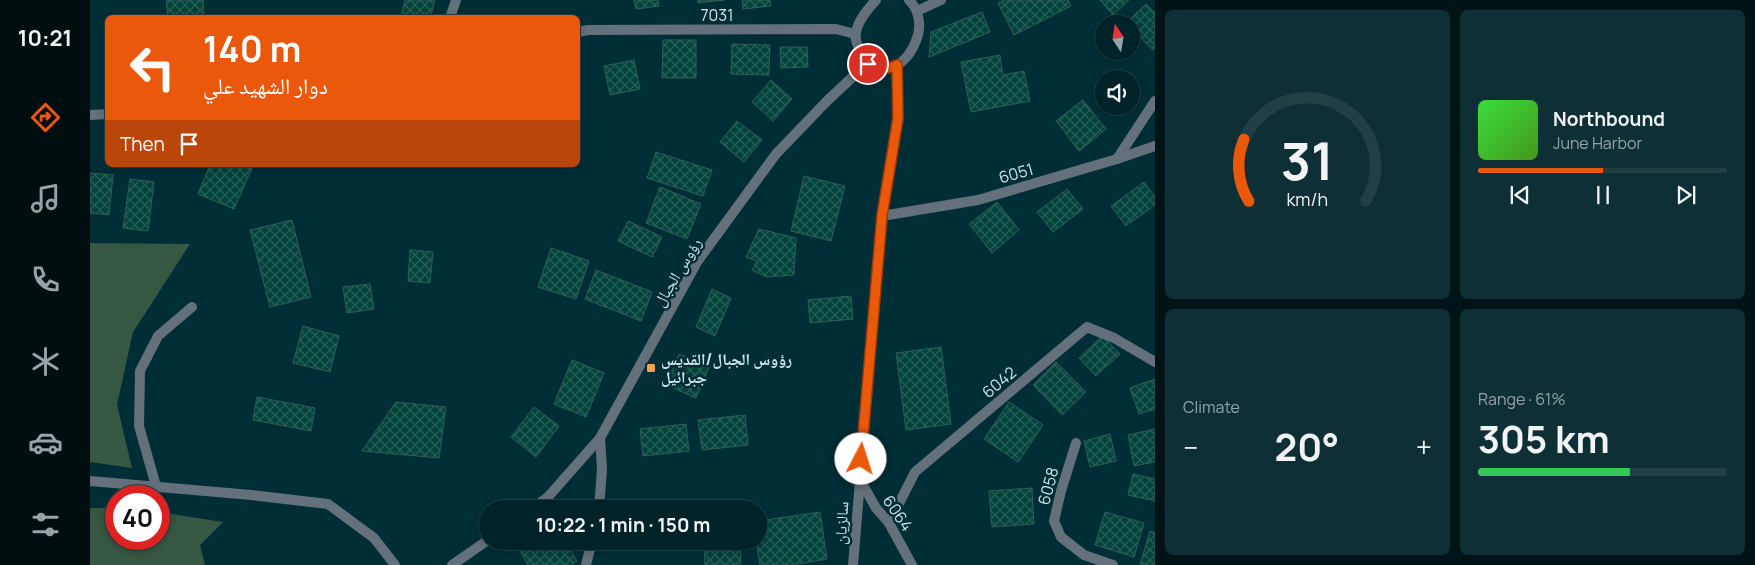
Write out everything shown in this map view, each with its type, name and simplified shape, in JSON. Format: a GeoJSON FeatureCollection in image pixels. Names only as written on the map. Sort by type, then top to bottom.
{"type":"FeatureCollection","features":[{"type":"Feature","properties":{"kind":"street"},"geometry":{"type":"LineString","coordinates":[[451,15],[456,0]]}},
{"type":"Feature","properties":{"kind":"street"},"geometry":{"type":"LineString","coordinates":[[876,0],[866,10],[855,34],[857,45],[868,64],[878,70],[897,65],[907,57],[916,41],[918,33],[917,11],[909,0]]}},
{"type":"Feature","properties":{"kind":"street"},"geometry":{"type":"LineString","coordinates":[[917,11],[941,0]]}},
{"type":"Feature","properties":{"kind":"street","name":"7031"},"geometry":{"type":"LineString","coordinates":[[580,32],[588,30],[836,29],[855,34]]}},
{"type":"Feature","properties":{"kind":"street","name":"رؤوس الجبال"},"geometry":{"type":"LineString","coordinates":[[544,500],[600,438],[697,262],[776,154],[834,95],[868,64]]}},
{"type":"Feature","properties":{"kind":"street","name":"سالزيان"},"geometry":{"type":"LineString","coordinates":[[853,565],[882,216],[898,118],[897,65]]}},
{"type":"Feature","properties":{"kind":"street"},"geometry":{"type":"LineString","coordinates":[[1117,159],[1155,101]]}},
{"type":"Feature","properties":{"kind":"street"},"geometry":{"type":"LineString","coordinates":[[90,115],[105,114]]}},
{"type":"Feature","properties":{"kind":"street","name":"6051"},"geometry":{"type":"LineString","coordinates":[[882,216],[978,200],[1155,146]]}},
{"type":"Feature","properties":{"kind":"street"},"geometry":{"type":"LineString","coordinates":[[156,485],[139,426],[140,371],[158,336],[192,307]]}},
{"type":"Feature","properties":{"kind":"street","name":"6042"},"geometry":{"type":"LineString","coordinates":[[889,522],[915,472],[1087,327],[1114,338],[1155,362]]}},
{"type":"Feature","properties":{"kind":"street"},"geometry":{"type":"LineString","coordinates":[[600,438],[602,469],[600,500]]}},
{"type":"Feature","properties":{"kind":"street","name":"6058"},"geometry":{"type":"LineString","coordinates":[[1076,443],[1054,521],[1060,537],[1084,555],[1113,565]]}},
{"type":"Feature","properties":{"kind":"street","name":"6064"},"geometry":{"type":"LineString","coordinates":[[859,478],[876,508],[889,522],[912,565]]}},
{"type":"Feature","properties":{"kind":"street"},"geometry":{"type":"LineString","coordinates":[[90,481],[143,485]]}},
{"type":"Feature","properties":{"kind":"street"},"geometry":{"type":"LineString","coordinates":[[170,487],[251,494],[328,504],[374,538],[395,565]]}},
{"type":"Feature","properties":{"kind":"street"},"geometry":{"type":"LineString","coordinates":[[452,565],[479,546]]}},
{"type":"Feature","properties":{"kind":"street"},"geometry":{"type":"LineString","coordinates":[[586,565],[590,550]]}},
{"type":"Feature","properties":{"kind":"green space"},"geometry":{"type":"Polygon","coordinates":[[[90,243],[190,244],[133,332],[117,405],[132,468],[90,462],[90,243]]]}},
{"type":"Feature","properties":{"kind":"green space"},"geometry":{"type":"Polygon","coordinates":[[[90,508],[105,508],[105,550],[170,550],[170,514],[223,522],[200,545],[205,565],[90,565],[90,508]]]}},
{"type":"Feature","properties":{"kind":"building"},"geometry":{"type":"Polygon","coordinates":[[[166,0],[203,0],[204,15],[168,15],[166,0]]]}},
{"type":"Feature","properties":{"kind":"building"},"geometry":{"type":"Polygon","coordinates":[[[405,0],[435,0],[431,15],[402,13],[405,0]]]}},
{"type":"Feature","properties":{"kind":"building"},"geometry":{"type":"Polygon","coordinates":[[[634,0],[658,0],[659,6],[636,9],[634,0]]]}},
{"type":"Feature","properties":{"kind":"building"},"geometry":{"type":"Polygon","coordinates":[[[698,0],[724,0],[698,3],[698,0]]]}},
{"type":"Feature","properties":{"kind":"building"},"geometry":{"type":"Polygon","coordinates":[[[742,0],[770,0],[771,6],[743,9],[742,0]]]}},
{"type":"Feature","properties":{"kind":"building"},"geometry":{"type":"Polygon","coordinates":[[[1004,0],[1068,0],[1071,6],[1014,35],[998,3],[1004,0]]]}},
{"type":"Feature","properties":{"kind":"building"},"geometry":{"type":"Polygon","coordinates":[[[1100,0],[1129,0],[1113,15],[1100,0]]]}},
{"type":"Feature","properties":{"kind":"building"},"geometry":{"type":"Polygon","coordinates":[[[1146,4],[1155,13],[1155,48],[1153,50],[1140,37],[1140,15],[1134,15],[1146,4]]]}},
{"type":"Feature","properties":{"kind":"building"},"geometry":{"type":"Polygon","coordinates":[[[982,12],[990,32],[929,57],[931,32],[982,12]]]}},
{"type":"Feature","properties":{"kind":"building"},"geometry":{"type":"Polygon","coordinates":[[[663,40],[696,40],[696,78],[662,78],[663,40]]]}},
{"type":"Feature","properties":{"kind":"building"},"geometry":{"type":"Polygon","coordinates":[[[732,44],[770,45],[769,75],[731,74],[732,44]]]}},
{"type":"Feature","properties":{"kind":"building"},"geometry":{"type":"Polygon","coordinates":[[[780,47],[807,47],[808,67],[781,68],[780,47]]]}},
{"type":"Feature","properties":{"kind":"building"},"geometry":{"type":"Polygon","coordinates":[[[1000,55],[1003,75],[1024,71],[1030,101],[971,112],[961,62],[1000,55]]]}},
{"type":"Feature","properties":{"kind":"building"},"geometry":{"type":"Polygon","coordinates":[[[634,60],[640,89],[610,95],[604,66],[634,60]]]}},
{"type":"Feature","properties":{"kind":"building"},"geometry":{"type":"Polygon","coordinates":[[[771,80],[792,99],[773,121],[752,102],[771,80]]]}},
{"type":"Feature","properties":{"kind":"building"},"geometry":{"type":"Polygon","coordinates":[[[1083,100],[1106,129],[1079,151],[1056,121],[1083,100]]]}},
{"type":"Feature","properties":{"kind":"building"},"geometry":{"type":"Polygon","coordinates":[[[737,121],[762,140],[744,162],[720,142],[737,121]]]}},
{"type":"Feature","properties":{"kind":"building"},"geometry":{"type":"Polygon","coordinates":[[[656,152],[712,170],[703,196],[647,178],[656,152]]]}},
{"type":"Feature","properties":{"kind":"building"},"geometry":{"type":"Polygon","coordinates":[[[209,167],[253,167],[234,209],[198,194],[209,167]]]}},
{"type":"Feature","properties":{"kind":"building"},"geometry":{"type":"Polygon","coordinates":[[[90,173],[113,175],[109,215],[90,213],[90,173]]]}},
{"type":"Feature","properties":{"kind":"building"},"geometry":{"type":"Polygon","coordinates":[[[804,176],[845,186],[831,241],[791,231],[804,176]]]}},
{"type":"Feature","properties":{"kind":"building"},"geometry":{"type":"Polygon","coordinates":[[[130,179],[154,182],[148,231],[123,228],[130,179]]]}},
{"type":"Feature","properties":{"kind":"building"},"geometry":{"type":"Polygon","coordinates":[[[1144,182],[1155,197],[1155,205],[1126,226],[1111,206],[1144,182]]]}},
{"type":"Feature","properties":{"kind":"building"},"geometry":{"type":"Polygon","coordinates":[[[660,187],[701,204],[687,239],[646,223],[660,187]]]}},
{"type":"Feature","properties":{"kind":"building"},"geometry":{"type":"Polygon","coordinates":[[[1067,189],[1083,209],[1053,232],[1037,212],[1067,189]]]}},
{"type":"Feature","properties":{"kind":"building"},"geometry":{"type":"Polygon","coordinates":[[[997,202],[1019,230],[992,253],[969,224],[997,202]]]}},
{"type":"Feature","properties":{"kind":"building"},"geometry":{"type":"Polygon","coordinates":[[[292,220],[311,297],[270,307],[250,230],[292,220]]]}},
{"type":"Feature","properties":{"kind":"building"},"geometry":{"type":"Polygon","coordinates":[[[628,221],[662,237],[652,257],[618,241],[628,221]]]}},
{"type":"Feature","properties":{"kind":"building"},"geometry":{"type":"Polygon","coordinates":[[[759,229],[796,238],[794,275],[766,277],[752,270],[757,261],[746,257],[759,229]]]}},
{"type":"Feature","properties":{"kind":"building"},"geometry":{"type":"Polygon","coordinates":[[[551,248],[589,261],[576,299],[538,287],[551,248]]]}},
{"type":"Feature","properties":{"kind":"building"},"geometry":{"type":"Polygon","coordinates":[[[410,250],[433,252],[430,283],[408,281],[410,250]]]}},
{"type":"Feature","properties":{"kind":"building"},"geometry":{"type":"Polygon","coordinates":[[[596,270],[652,292],[641,321],[585,299],[596,270]]]}},
{"type":"Feature","properties":{"kind":"building"},"geometry":{"type":"Polygon","coordinates":[[[370,284],[374,309],[347,313],[343,287],[370,284]]]}},
{"type":"Feature","properties":{"kind":"building"},"geometry":{"type":"Polygon","coordinates":[[[712,289],[731,298],[715,336],[696,327],[712,289]]]}},
{"type":"Feature","properties":{"kind":"building"},"geometry":{"type":"Polygon","coordinates":[[[851,296],[853,319],[810,323],[808,300],[851,296]]]}},
{"type":"Feature","properties":{"kind":"building"},"geometry":{"type":"Polygon","coordinates":[[[303,326],[339,336],[330,372],[293,363],[303,326]]]}},
{"type":"Feature","properties":{"kind":"building"},"geometry":{"type":"Polygon","coordinates":[[[1102,336],[1120,354],[1096,376],[1079,358],[1102,336]]]}},
{"type":"Feature","properties":{"kind":"building"},"geometry":{"type":"Polygon","coordinates":[[[941,347],[951,424],[906,430],[896,353],[941,347]]]}},
{"type":"Feature","properties":{"kind":"building"},"geometry":{"type":"Polygon","coordinates":[[[679,354],[709,367],[696,398],[666,385],[679,354]]]}},
{"type":"Feature","properties":{"kind":"building"},"geometry":{"type":"Polygon","coordinates":[[[572,360],[604,373],[586,417],[554,404],[572,360]]]}},
{"type":"Feature","properties":{"kind":"building"},"geometry":{"type":"Polygon","coordinates":[[[1056,362],[1086,392],[1062,415],[1033,385],[1056,362]]]}},
{"type":"Feature","properties":{"kind":"building"},"geometry":{"type":"Polygon","coordinates":[[[1155,379],[1155,409],[1139,414],[1130,388],[1155,379]]]}},
{"type":"Feature","properties":{"kind":"building"},"geometry":{"type":"Polygon","coordinates":[[[257,397],[315,408],[311,431],[253,420],[257,397]]]}},
{"type":"Feature","properties":{"kind":"building"},"geometry":{"type":"Polygon","coordinates":[[[396,402],[446,407],[439,458],[362,451],[396,402]]]}},
{"type":"Feature","properties":{"kind":"building"},"geometry":{"type":"Polygon","coordinates":[[[1009,402],[1043,425],[1018,462],[984,439],[1009,402]]]}},
{"type":"Feature","properties":{"kind":"building"},"geometry":{"type":"Polygon","coordinates":[[[534,407],[559,426],[536,457],[511,437],[534,407]]]}},
{"type":"Feature","properties":{"kind":"building"},"geometry":{"type":"Polygon","coordinates":[[[745,415],[748,445],[702,450],[698,420],[745,415]]]}},
{"type":"Feature","properties":{"kind":"building"},"geometry":{"type":"Polygon","coordinates":[[[686,424],[689,451],[643,456],[640,429],[686,424]]]}},
{"type":"Feature","properties":{"kind":"building"},"geometry":{"type":"Polygon","coordinates":[[[1155,429],[1155,462],[1134,466],[1128,435],[1155,429]]]}},
{"type":"Feature","properties":{"kind":"building"},"geometry":{"type":"Polygon","coordinates":[[[1110,434],[1116,461],[1090,467],[1084,441],[1110,434]]]}},
{"type":"Feature","properties":{"kind":"building"},"geometry":{"type":"Polygon","coordinates":[[[1133,474],[1155,479],[1155,501],[1128,495],[1133,474]]]}},
{"type":"Feature","properties":{"kind":"building"},"geometry":{"type":"Polygon","coordinates":[[[1032,488],[1034,524],[992,527],[989,491],[1032,488]]]}},
{"type":"Feature","properties":{"kind":"building"},"geometry":{"type":"Polygon","coordinates":[[[820,512],[827,559],[791,565],[760,565],[758,550],[767,550],[767,520],[820,512]]]}},
{"type":"Feature","properties":{"kind":"building"},"geometry":{"type":"Polygon","coordinates":[[[1105,512],[1144,523],[1134,557],[1095,545],[1105,512]]]}},
{"type":"Feature","properties":{"kind":"building"},"geometry":{"type":"Polygon","coordinates":[[[1150,531],[1155,533],[1155,565],[1140,565],[1150,531]]]}},
{"type":"Feature","properties":{"kind":"building"},"geometry":{"type":"Polygon","coordinates":[[[519,550],[570,550],[577,561],[571,565],[528,565],[519,550]]]}},
{"type":"Feature","properties":{"kind":"building"},"geometry":{"type":"Polygon","coordinates":[[[704,550],[740,550],[741,565],[705,565],[704,550]]]}},
{"type":"Feature","properties":{"kind":"place","name":"رؤوس الجبال/القديس جبرائيل"},"geometry":{"type":"Point","coordinates":[651,368]}},
{"type":"Feature","properties":{"kind":"route"},"geometry":{"type":"LineString","coordinates":[[861,459],[882,216],[898,118],[897,65],[878,70],[868,64]]}}]}
